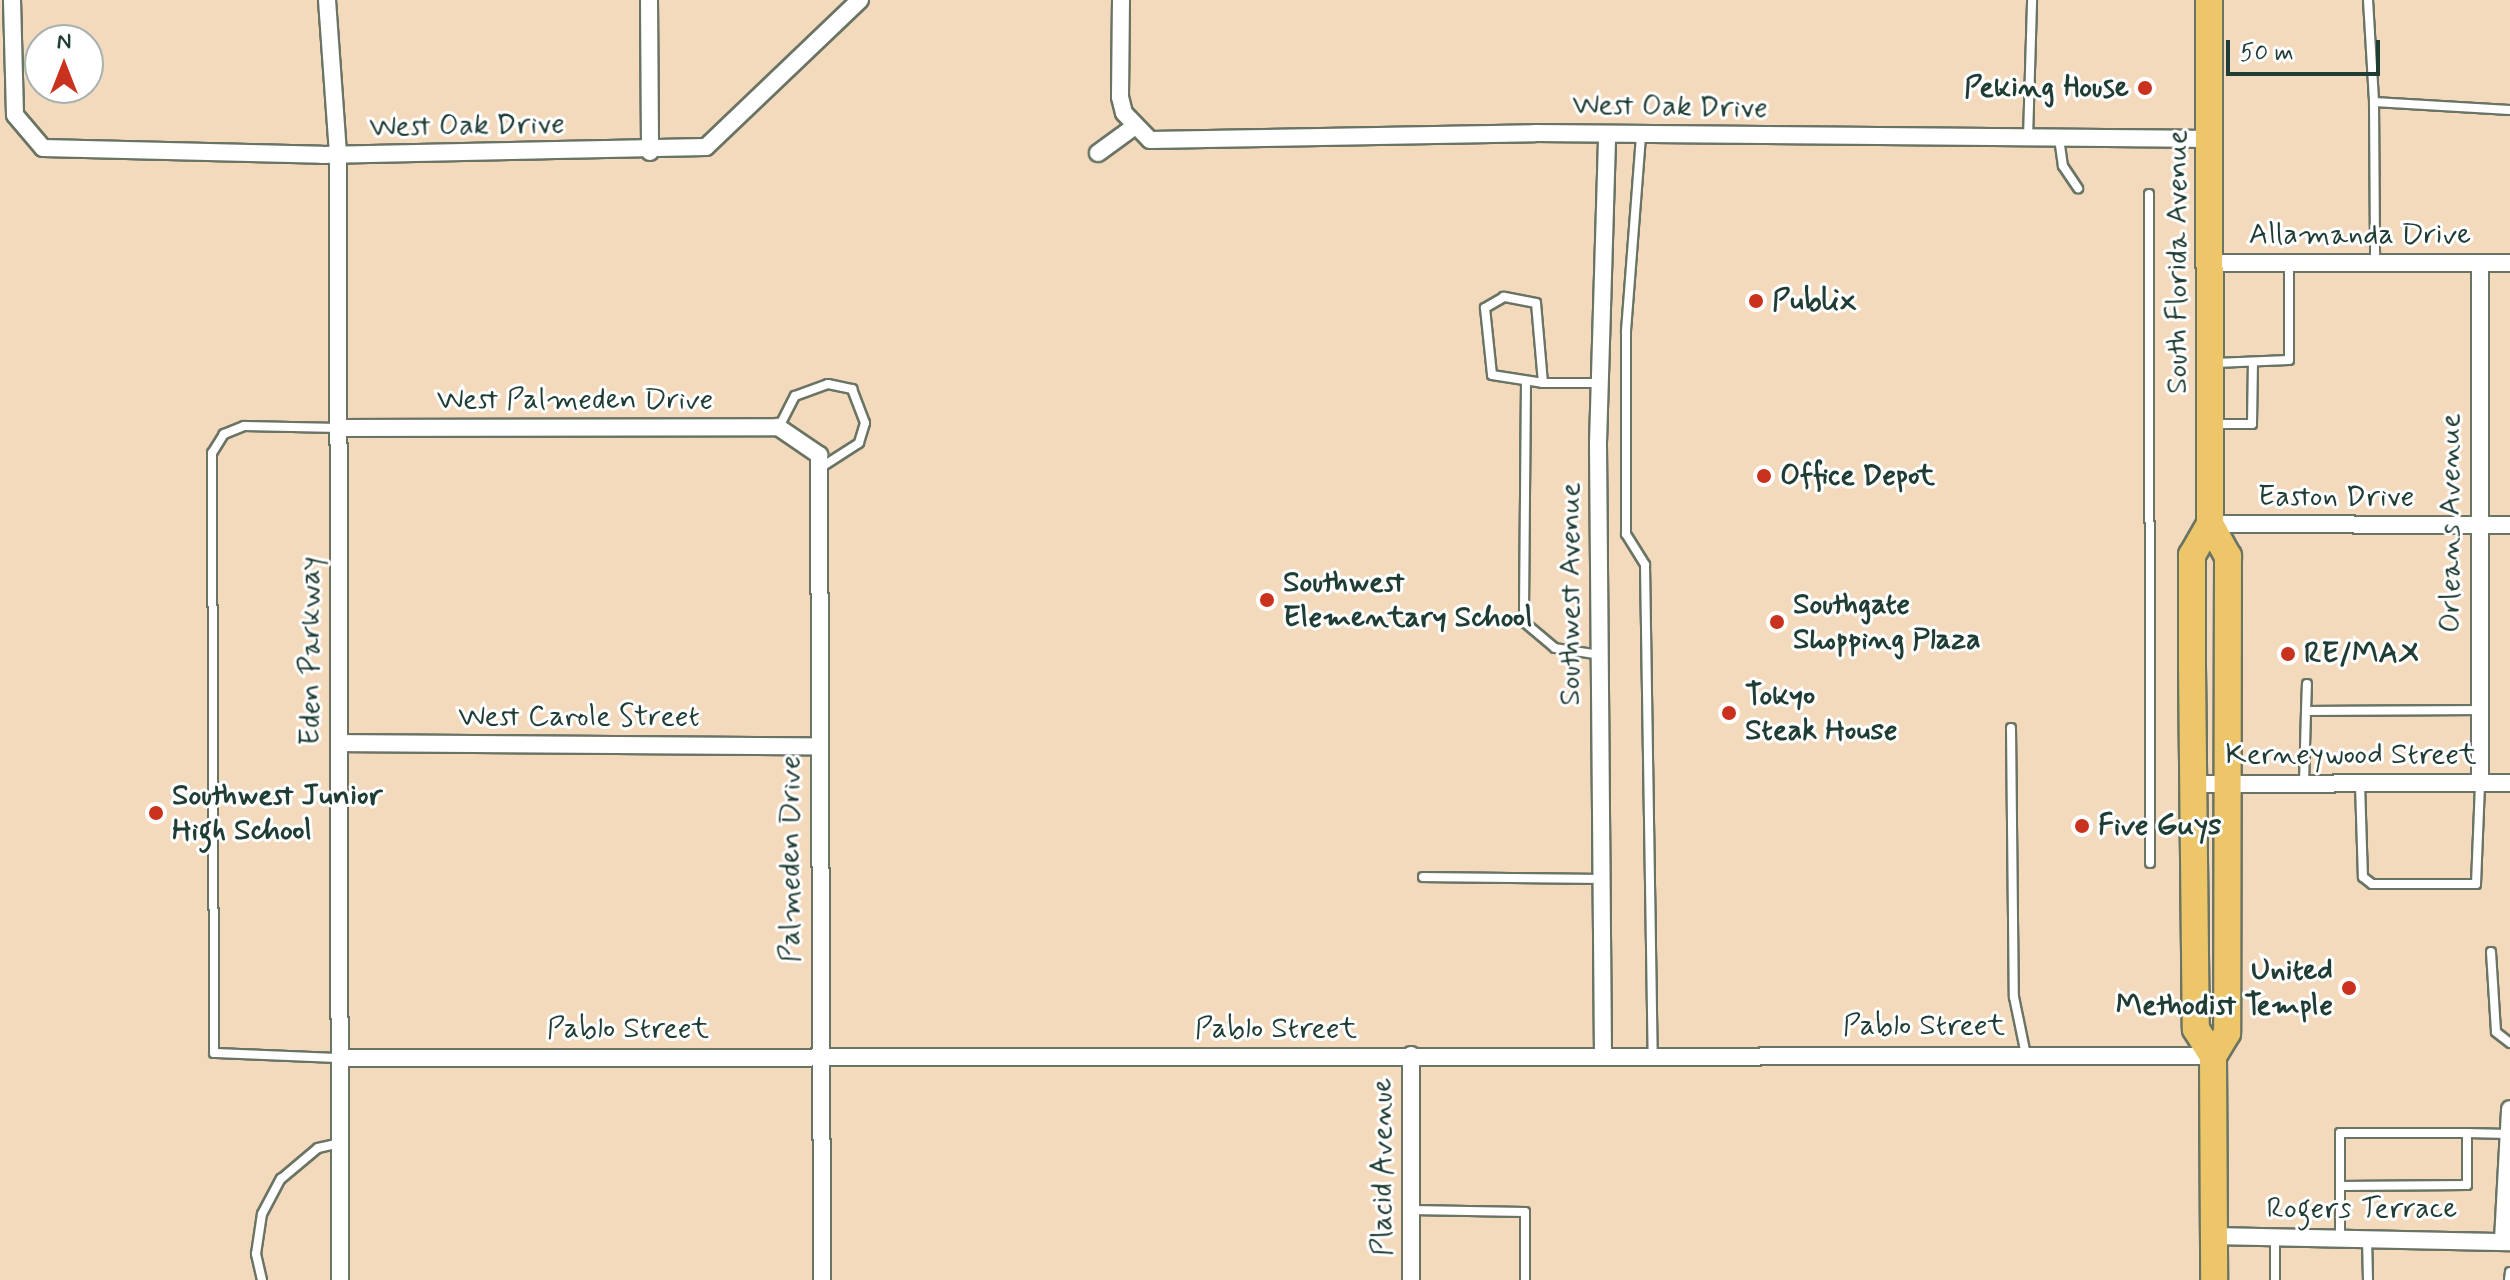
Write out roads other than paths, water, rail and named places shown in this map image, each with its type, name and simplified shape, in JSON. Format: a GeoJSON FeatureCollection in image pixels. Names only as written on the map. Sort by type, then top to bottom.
{"type":"FeatureCollection","features":[{"type":"Feature","properties":{"kind":"main road","name":"South Florida Avenue"},"geometry":{"type":"LineString","coordinates":[[2209,0],[2210,524],[2228,556],[2227,1033],[2213,1056],[2214,1280]]}},
{"type":"Feature","properties":{"kind":"main road","name":"South Florida Avenue"},"geometry":{"type":"LineString","coordinates":[[2210,524],[2192,555],[2193,784],[2196,1029],[2213,1056]]}},
{"type":"Feature","properties":{"kind":"street","name":"West Oak Drive"},"geometry":{"type":"LineString","coordinates":[[12,0],[13,101],[22,129],[43,148],[64,153],[338,155],[687,152],[721,137],[860,0]]}},
{"type":"Feature","properties":{"kind":"street","name":"Eden Parkway"},"geometry":{"type":"LineString","coordinates":[[327,0],[333,23],[338,155],[340,1280]]}},
{"type":"Feature","properties":{"kind":"street","name":"Eden Parkway"},"geometry":{"type":"LineString","coordinates":[[333,23],[339,0]]}},
{"type":"Feature","properties":{"kind":"street"},"geometry":{"type":"LineString","coordinates":[[649,0],[650,152]]}},
{"type":"Feature","properties":{"kind":"street"},"geometry":{"type":"LineString","coordinates":[[1098,153],[1135,126],[1120,97],[1121,0]]}},
{"type":"Feature","properties":{"kind":"street","name":"West Oak Drive"},"geometry":{"type":"LineString","coordinates":[[1135,126],[1150,140],[1607,134],[2210,139]]}},
{"type":"Feature","properties":{"kind":"street","name":"Southwest Avenue"},"geometry":{"type":"LineString","coordinates":[[1603,1055],[1599,383],[1607,134]]}},
{"type":"Feature","properties":{"kind":"street","name":"Allamanda Drive"},"geometry":{"type":"LineString","coordinates":[[2210,263],[2510,263]]}},
{"type":"Feature","properties":{"kind":"street","name":"Orleans Avenue"},"geometry":{"type":"LineString","coordinates":[[2480,263],[2480,783]]}},
{"type":"Feature","properties":{"kind":"street","name":"West Palmeden Drive"},"geometry":{"type":"LineString","coordinates":[[339,428],[778,427],[807,443]]}},
{"type":"Feature","properties":{"kind":"street","name":"Palmeden Drive"},"geometry":{"type":"LineString","coordinates":[[807,443],[820,468],[822,1280]]}},
{"type":"Feature","properties":{"kind":"street","name":"Easton Drive"},"geometry":{"type":"LineString","coordinates":[[2210,524],[2510,525]]}},
{"type":"Feature","properties":{"kind":"street","name":"West Carole Street"},"geometry":{"type":"LineString","coordinates":[[339,743],[819,746]]}},
{"type":"Feature","properties":{"kind":"street","name":"Kerneywood Street"},"geometry":{"type":"LineString","coordinates":[[2193,784],[2510,783]]}},
{"type":"Feature","properties":{"kind":"street","name":"Pablo Street"},"geometry":{"type":"LineString","coordinates":[[339,1058],[1653,1054],[2213,1056]]}},
{"type":"Feature","properties":{"kind":"street","name":"Placid Avenue"},"geometry":{"type":"LineString","coordinates":[[1411,1055],[1411,1280]]}},
{"type":"Feature","properties":{"kind":"street"},"geometry":{"type":"LineString","coordinates":[[2506,1241],[2510,1109]]}},
{"type":"Feature","properties":{"kind":"street","name":"Rogers Terrace"},"geometry":{"type":"LineString","coordinates":[[2213,1236],[2506,1241]]}},
{"type":"Feature","properties":{"kind":"lane"},"geometry":{"type":"LineString","coordinates":[[2028,138],[2032,0]]}},
{"type":"Feature","properties":{"kind":"lane"},"geometry":{"type":"LineString","coordinates":[[2368,0],[2374,102],[2375,263]]}},
{"type":"Feature","properties":{"kind":"lane"},"geometry":{"type":"LineString","coordinates":[[2374,102],[2510,110]]}},
{"type":"Feature","properties":{"kind":"lane"},"geometry":{"type":"LineString","coordinates":[[1641,136],[1626,332],[1626,534],[1645,565],[1653,1054]]}},
{"type":"Feature","properties":{"kind":"lane"},"geometry":{"type":"LineString","coordinates":[[2059,138],[2063,166],[2078,188]]}},
{"type":"Feature","properties":{"kind":"lane"},"geometry":{"type":"LineString","coordinates":[[2149,194],[2150,863]]}},
{"type":"Feature","properties":{"kind":"lane"},"geometry":{"type":"LineString","coordinates":[[2210,363],[2289,360],[2289,263]]}},
{"type":"Feature","properties":{"kind":"lane"},"geometry":{"type":"LineString","coordinates":[[1543,383],[1536,303],[1504,297],[1485,308],[1492,375],[1543,383],[1599,383]]}},
{"type":"Feature","properties":{"kind":"lane"},"geometry":{"type":"LineString","coordinates":[[2210,424],[2252,424],[2253,362]]}},
{"type":"Feature","properties":{"kind":"lane"},"geometry":{"type":"LineString","coordinates":[[1526,381],[1524,622],[1555,648],[1600,655]]}},
{"type":"Feature","properties":{"kind":"lane"},"geometry":{"type":"LineString","coordinates":[[778,427],[795,396],[828,384],[852,389],[865,423],[859,443],[820,468]]}},
{"type":"Feature","properties":{"kind":"lane"},"geometry":{"type":"LineString","coordinates":[[339,428],[244,426],[224,434],[212,453],[214,1053],[339,1058]]}},
{"type":"Feature","properties":{"kind":"lane"},"geometry":{"type":"LineString","coordinates":[[2304,784],[2307,684]]}},
{"type":"Feature","properties":{"kind":"lane"},"geometry":{"type":"LineString","coordinates":[[2306,711],[2480,710]]}},
{"type":"Feature","properties":{"kind":"lane"},"geometry":{"type":"LineString","coordinates":[[2011,728],[2014,997],[2026,1055]]}},
{"type":"Feature","properties":{"kind":"lane"},"geometry":{"type":"LineString","coordinates":[[2360,783],[2363,877],[2372,884],[2476,884],[2480,783]]}},
{"type":"Feature","properties":{"kind":"lane"},"geometry":{"type":"LineString","coordinates":[[1423,877],[1600,879]]}},
{"type":"Feature","properties":{"kind":"lane"},"geometry":{"type":"LineString","coordinates":[[2491,952],[2496,1032],[2510,1043]]}},
{"type":"Feature","properties":{"kind":"lane"},"geometry":{"type":"LineString","coordinates":[[2340,1236],[2340,1133],[2508,1134]]}},
{"type":"Feature","properties":{"kind":"lane"},"geometry":{"type":"LineString","coordinates":[[2340,1186],[2467,1185],[2467,1133]]}},
{"type":"Feature","properties":{"kind":"lane"},"geometry":{"type":"LineString","coordinates":[[262,1280],[256,1254],[262,1214],[281,1179],[318,1148],[339,1143]]}},
{"type":"Feature","properties":{"kind":"lane"},"geometry":{"type":"LineString","coordinates":[[1411,1210],[1525,1212],[1525,1280]]}},
{"type":"Feature","properties":{"kind":"lane"},"geometry":{"type":"LineString","coordinates":[[2275,1236],[2275,1280]]}},
{"type":"Feature","properties":{"kind":"lane"},"geometry":{"type":"LineString","coordinates":[[2367,1237],[2368,1280]]}},
{"type":"Feature","properties":{"kind":"lane"},"geometry":{"type":"LineString","coordinates":[[2509,1280],[2510,1272]]}},
{"type":"Feature","properties":{"kind":"place","name":"Peking House"},"geometry":{"type":"Point","coordinates":[2145,88]}},
{"type":"Feature","properties":{"kind":"place","name":"Publix"},"geometry":{"type":"Point","coordinates":[1756,301]}},
{"type":"Feature","properties":{"kind":"place","name":"Office Depot"},"geometry":{"type":"Point","coordinates":[1764,476]}},
{"type":"Feature","properties":{"kind":"place","name":"Southwest Elementary School"},"geometry":{"type":"Point","coordinates":[1267,600]}},
{"type":"Feature","properties":{"kind":"place","name":"Southgate Shopping Plaza"},"geometry":{"type":"Point","coordinates":[1777,622]}},
{"type":"Feature","properties":{"kind":"place","name":"RE/MAX"},"geometry":{"type":"Point","coordinates":[2288,654]}},
{"type":"Feature","properties":{"kind":"place","name":"Tokyo Steak House"},"geometry":{"type":"Point","coordinates":[1729,713]}},
{"type":"Feature","properties":{"kind":"place","name":"Southwest Junior High School"},"geometry":{"type":"Point","coordinates":[156,813]}},
{"type":"Feature","properties":{"kind":"place","name":"Five Guys"},"geometry":{"type":"Point","coordinates":[2082,826]}},
{"type":"Feature","properties":{"kind":"place","name":"United Methodist Temple"},"geometry":{"type":"Point","coordinates":[2349,988]}}]}
